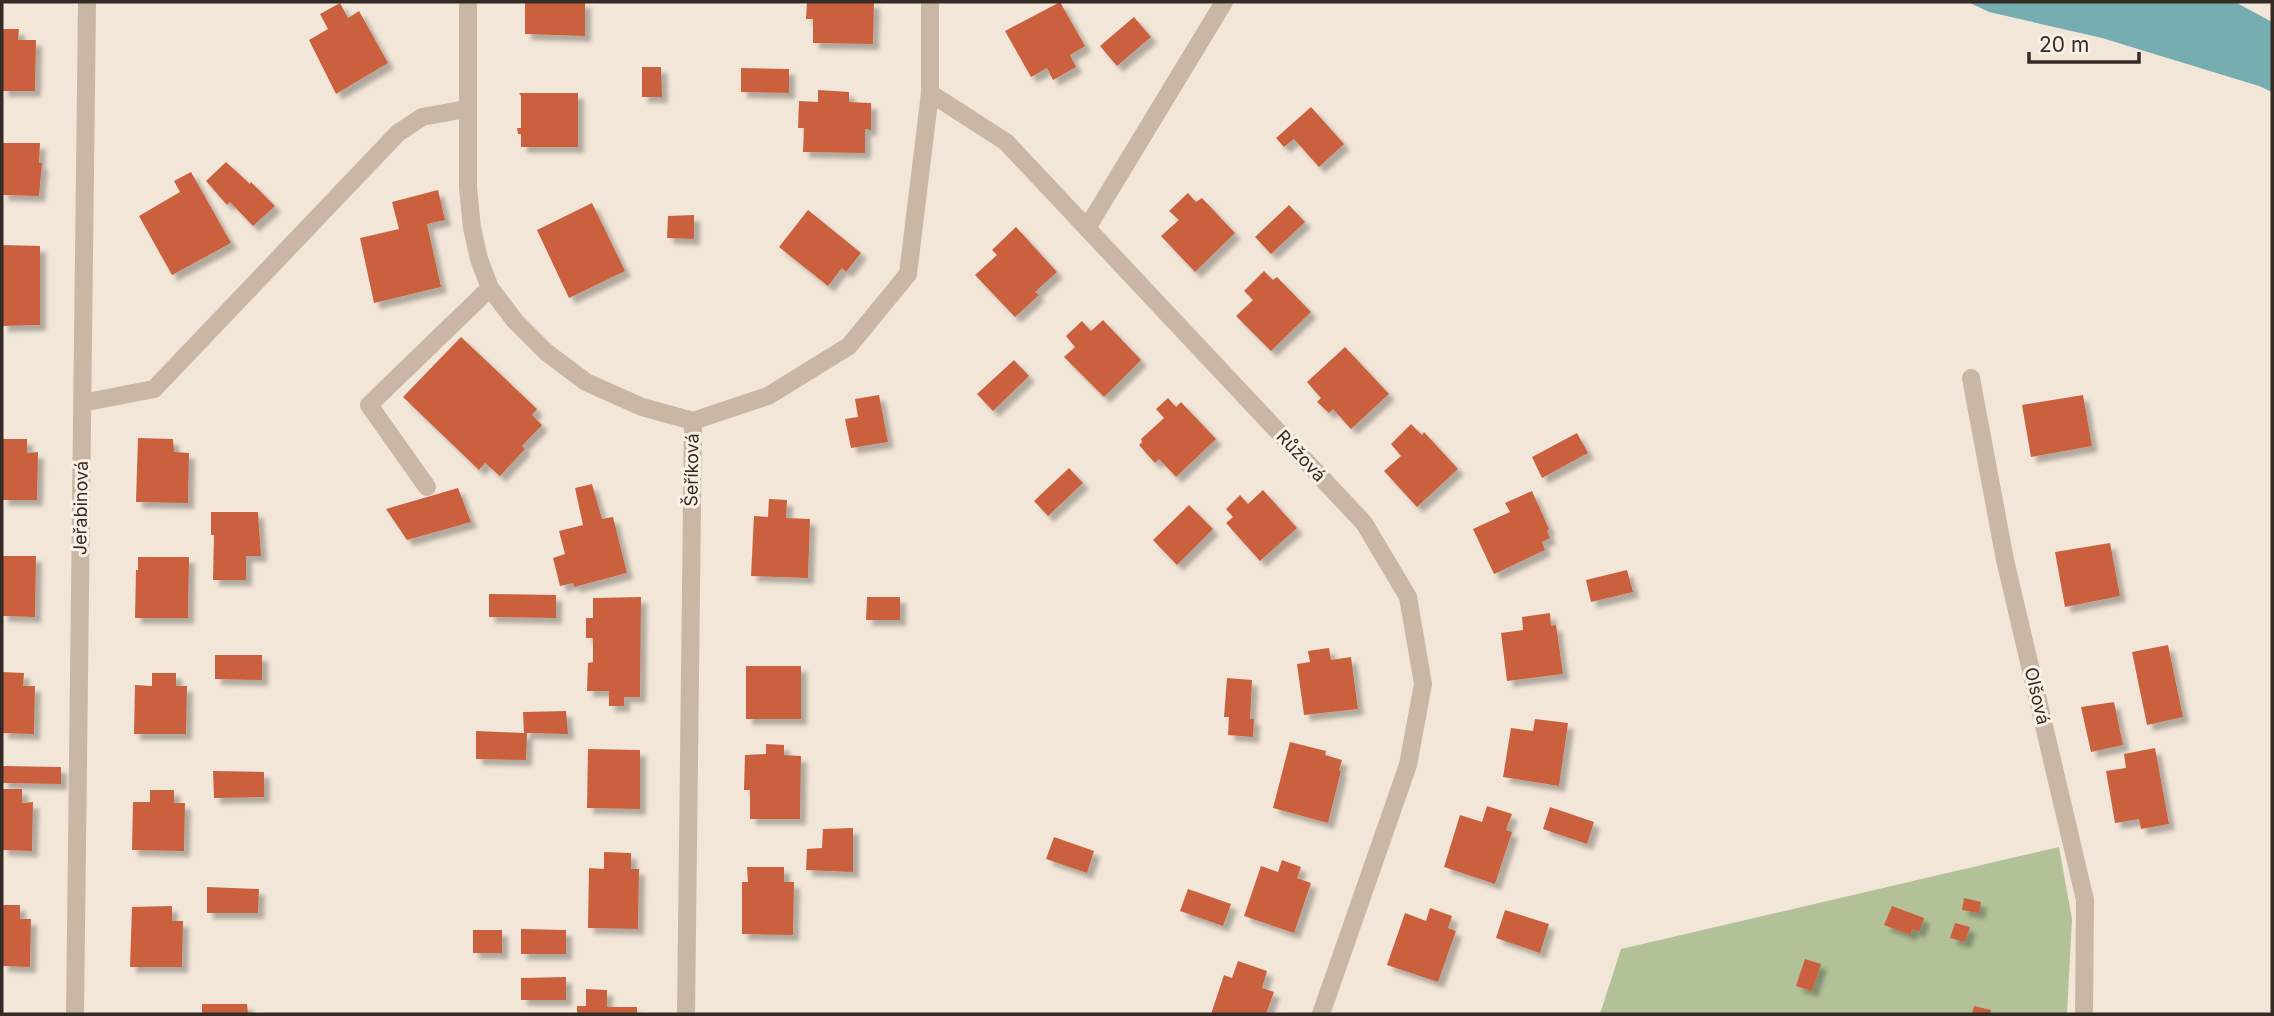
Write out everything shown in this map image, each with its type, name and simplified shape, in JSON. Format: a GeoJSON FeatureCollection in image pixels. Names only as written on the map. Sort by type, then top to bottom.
{"type":"FeatureCollection","features":[{"type":"Feature","properties":{"kind":"street","name":"Jeřabinová"},"geometry":{"type":"LineString","coordinates":[[75,1014],[87,2]]}},
{"type":"Feature","properties":{"kind":"street","name":"Šeříková"},"geometry":{"type":"LineString","coordinates":[[468,2],[468,188],[472,228],[479,259],[490,288],[516,321],[539,344],[586,382],[642,407],[693,421],[686,1014]]}},
{"type":"Feature","properties":{"kind":"street"},"geometry":{"type":"LineString","coordinates":[[693,421],[768,396],[849,346],[908,274],[930,93],[930,2]]}},
{"type":"Feature","properties":{"kind":"street"},"geometry":{"type":"LineString","coordinates":[[1087,228],[1224,2]]}},
{"type":"Feature","properties":{"kind":"street","name":"Růžová"},"geometry":{"type":"LineString","coordinates":[[930,93],[1006,142],[1364,523],[1408,597],[1423,684],[1408,765],[1321,1014]]}},
{"type":"Feature","properties":{"kind":"street"},"geometry":{"type":"LineString","coordinates":[[82,402],[154,388],[398,133],[422,117],[466,109]]}},
{"type":"Feature","properties":{"kind":"street"},"geometry":{"type":"LineString","coordinates":[[427,487],[369,405],[490,288]]}},
{"type":"Feature","properties":{"kind":"street","name":"Olšová"},"geometry":{"type":"LineString","coordinates":[[1971,378],[2005,560],[2085,900],[2084,1014]]}},
{"type":"Feature","properties":{"kind":"green space"},"geometry":{"type":"Polygon","coordinates":[[[2059,847],[2072,919],[2067,1014],[1600,1014],[1621,949],[2059,847]]]}},
{"type":"Feature","properties":{"kind":"water"},"geometry":{"type":"Polygon","coordinates":[[[1968,2],[2235,2],[2272,22],[2272,92],[2102,38],[1989,12],[1968,2]]]}},
{"type":"Feature","properties":{"kind":"building"},"geometry":{"type":"Polygon","coordinates":[[[525,2],[585,2],[585,36],[525,34],[525,2]]]}},
{"type":"Feature","properties":{"kind":"building"},"geometry":{"type":"Polygon","coordinates":[[[807,2],[874,2],[873,44],[813,43],[813,19],[806,19],[807,2]]]}},
{"type":"Feature","properties":{"kind":"building"},"geometry":{"type":"Polygon","coordinates":[[[1060,2],[1085,46],[1070,55],[1076,67],[1053,80],[1047,68],[1031,77],[1005,31],[1060,2]]]}},
{"type":"Feature","properties":{"kind":"building"},"geometry":{"type":"Polygon","coordinates":[[[340,3],[348,18],[359,11],[388,63],[336,94],[309,40],[328,29],[320,14],[340,3]]]}},
{"type":"Feature","properties":{"kind":"building"},"geometry":{"type":"Polygon","coordinates":[[[1134,17],[1151,37],[1117,66],[1100,46],[1134,17]]]}},
{"type":"Feature","properties":{"kind":"building"},"geometry":{"type":"Polygon","coordinates":[[[2,29],[19,29],[18,40],[36,40],[35,91],[2,91],[2,29]]]}},
{"type":"Feature","properties":{"kind":"building"},"geometry":{"type":"Polygon","coordinates":[[[642,67],[661,67],[662,97],[642,97],[642,67]]]}},
{"type":"Feature","properties":{"kind":"building"},"geometry":{"type":"Polygon","coordinates":[[[741,68],[789,69],[789,93],[741,92],[741,68]]]}},
{"type":"Feature","properties":{"kind":"building"},"geometry":{"type":"Polygon","coordinates":[[[818,90],[849,92],[849,102],[871,103],[871,130],[865,129],[865,153],[803,152],[804,128],[798,128],[799,101],[818,102],[818,90]]]}},
{"type":"Feature","properties":{"kind":"building"},"geometry":{"type":"Polygon","coordinates":[[[519,93],[578,93],[578,147],[521,147],[521,134],[518,134],[517,128],[521,128],[519,93]]]}},
{"type":"Feature","properties":{"kind":"building"},"geometry":{"type":"Polygon","coordinates":[[[1311,107],[1344,144],[1319,167],[1294,139],[1284,147],[1276,138],[1311,107]]]}},
{"type":"Feature","properties":{"kind":"building"},"geometry":{"type":"Polygon","coordinates":[[[2,143],[40,143],[39,163],[42,163],[39,196],[2,195],[2,143]]]}},
{"type":"Feature","properties":{"kind":"building"},"geometry":{"type":"Polygon","coordinates":[[[226,162],[275,206],[253,226],[230,202],[227,205],[206,181],[226,162]]]}},
{"type":"Feature","properties":{"kind":"building"},"geometry":{"type":"Polygon","coordinates":[[[191,172],[231,243],[172,275],[139,216],[180,192],[174,181],[191,172]]]}},
{"type":"Feature","properties":{"kind":"building"},"geometry":{"type":"Polygon","coordinates":[[[438,190],[445,220],[427,224],[441,287],[374,303],[360,238],[399,229],[392,202],[438,190]]]}},
{"type":"Feature","properties":{"kind":"building"},"geometry":{"type":"Polygon","coordinates":[[[1188,193],[1196,202],[1202,198],[1235,233],[1195,272],[1161,236],[1179,220],[1169,211],[1188,193]]]}},
{"type":"Feature","properties":{"kind":"building"},"geometry":{"type":"Polygon","coordinates":[[[592,203],[625,271],[569,298],[537,230],[592,203]]]}},
{"type":"Feature","properties":{"kind":"building"},"geometry":{"type":"Polygon","coordinates":[[[1289,205],[1305,222],[1271,254],[1255,237],[1289,205]]]}},
{"type":"Feature","properties":{"kind":"building"},"geometry":{"type":"Polygon","coordinates":[[[808,210],[861,253],[846,272],[842,268],[828,286],[779,247],[808,210]]]}},
{"type":"Feature","properties":{"kind":"building"},"geometry":{"type":"Polygon","coordinates":[[[694,215],[694,239],[667,238],[668,216],[694,215]]]}},
{"type":"Feature","properties":{"kind":"building"},"geometry":{"type":"Polygon","coordinates":[[[1016,227],[1057,272],[1035,292],[1039,295],[1015,317],[975,275],[997,255],[992,250],[1016,227]]]}},
{"type":"Feature","properties":{"kind":"building"},"geometry":{"type":"Polygon","coordinates":[[[2,245],[40,246],[40,325],[2,326],[2,245]]]}},
{"type":"Feature","properties":{"kind":"building"},"geometry":{"type":"Polygon","coordinates":[[[1264,271],[1273,280],[1277,277],[1311,312],[1271,351],[1236,316],[1253,300],[1244,291],[1264,271]]]}},
{"type":"Feature","properties":{"kind":"building"},"geometry":{"type":"Polygon","coordinates":[[[1103,320],[1141,360],[1104,397],[1064,357],[1075,347],[1066,336],[1082,321],[1091,331],[1103,320]]]}},
{"type":"Feature","properties":{"kind":"building"},"geometry":{"type":"Polygon","coordinates":[[[461,337],[537,409],[532,415],[542,425],[522,446],[525,449],[500,476],[485,463],[479,470],[403,397],[461,337]]]}},
{"type":"Feature","properties":{"kind":"building"},"geometry":{"type":"Polygon","coordinates":[[[1345,347],[1389,394],[1351,429],[1333,409],[1329,413],[1317,402],[1321,398],[1307,382],[1345,347]]]}},
{"type":"Feature","properties":{"kind":"building"},"geometry":{"type":"Polygon","coordinates":[[[1014,360],[1029,376],[993,411],[977,394],[1014,360]]]}},
{"type":"Feature","properties":{"kind":"building"},"geometry":{"type":"Polygon","coordinates":[[[879,395],[888,442],[851,448],[845,419],[858,417],[855,399],[879,395]]]}},
{"type":"Feature","properties":{"kind":"building"},"geometry":{"type":"Polygon","coordinates":[[[2083,395],[2092,446],[2031,457],[2022,405],[2083,395]]]}},
{"type":"Feature","properties":{"kind":"building"},"geometry":{"type":"Polygon","coordinates":[[[1168,398],[1176,407],[1181,402],[1216,439],[1176,477],[1159,459],[1155,463],[1139,445],[1141,439],[1164,418],[1156,409],[1168,398]]]}},
{"type":"Feature","properties":{"kind":"building"},"geometry":{"type":"Polygon","coordinates":[[[1411,424],[1422,435],[1424,432],[1458,469],[1417,507],[1384,471],[1401,456],[1391,444],[1411,424]]]}},
{"type":"Feature","properties":{"kind":"building"},"geometry":{"type":"Polygon","coordinates":[[[1577,433],[1588,453],[1542,478],[1532,457],[1577,433]]]}},
{"type":"Feature","properties":{"kind":"building"},"geometry":{"type":"Polygon","coordinates":[[[138,438],[173,439],[174,452],[189,453],[188,503],[136,502],[138,438]]]}},
{"type":"Feature","properties":{"kind":"building"},"geometry":{"type":"Polygon","coordinates":[[[3,439],[27,439],[27,453],[38,452],[37,500],[2,500],[3,439]]]}},
{"type":"Feature","properties":{"kind":"building"},"geometry":{"type":"Polygon","coordinates":[[[1069,468],[1083,483],[1048,516],[1034,501],[1069,468]]]}},
{"type":"Feature","properties":{"kind":"building"},"geometry":{"type":"Polygon","coordinates":[[[592,484],[602,519],[613,517],[627,573],[574,587],[573,583],[560,586],[553,558],[565,554],[559,531],[583,525],[575,488],[592,484]]]}},
{"type":"Feature","properties":{"kind":"building"},"geometry":{"type":"Polygon","coordinates":[[[458,488],[471,522],[407,540],[386,509],[458,488]]]}},
{"type":"Feature","properties":{"kind":"building"},"geometry":{"type":"Polygon","coordinates":[[[1263,490],[1297,528],[1260,561],[1226,523],[1233,517],[1226,509],[1240,495],[1248,504],[1263,490]]]}},
{"type":"Feature","properties":{"kind":"building"},"geometry":{"type":"Polygon","coordinates":[[[1532,491],[1549,529],[1547,531],[1550,538],[1542,542],[1545,550],[1494,574],[1473,529],[1510,512],[1505,503],[1532,491]]]}},
{"type":"Feature","properties":{"kind":"building"},"geometry":{"type":"Polygon","coordinates":[[[769,499],[787,500],[786,518],[810,519],[808,578],[751,576],[754,516],[768,517],[769,499]]]}},
{"type":"Feature","properties":{"kind":"building"},"geometry":{"type":"Polygon","coordinates":[[[1189,505],[1213,529],[1177,565],[1153,540],[1189,505]]]}},
{"type":"Feature","properties":{"kind":"building"},"geometry":{"type":"Polygon","coordinates":[[[211,512],[258,512],[261,556],[246,556],[246,580],[213,580],[214,535],[211,535],[211,512]]]}},
{"type":"Feature","properties":{"kind":"building"},"geometry":{"type":"Polygon","coordinates":[[[2110,543],[2120,596],[2065,607],[2055,552],[2110,543]]]}},
{"type":"Feature","properties":{"kind":"building"},"geometry":{"type":"Polygon","coordinates":[[[2,556],[36,556],[35,617],[2,616],[2,556]]]}},
{"type":"Feature","properties":{"kind":"building"},"geometry":{"type":"Polygon","coordinates":[[[138,557],[189,557],[188,618],[135,618],[138,557]]]}},
{"type":"Feature","properties":{"kind":"building"},"geometry":{"type":"Polygon","coordinates":[[[1627,570],[1633,592],[1591,602],[1586,580],[1627,570]]]}},
{"type":"Feature","properties":{"kind":"building"},"geometry":{"type":"Polygon","coordinates":[[[489,594],[556,595],[556,618],[489,617],[489,594]]]}},
{"type":"Feature","properties":{"kind":"building"},"geometry":{"type":"Polygon","coordinates":[[[641,597],[640,697],[624,697],[624,706],[609,706],[609,691],[587,691],[588,663],[593,662],[593,638],[586,638],[586,618],[593,618],[593,598],[641,597]]]}},
{"type":"Feature","properties":{"kind":"building"},"geometry":{"type":"Polygon","coordinates":[[[867,597],[900,597],[900,620],[866,620],[867,597]]]}},
{"type":"Feature","properties":{"kind":"building"},"geometry":{"type":"Polygon","coordinates":[[[1550,613],[1551,626],[1556,625],[1563,674],[1507,681],[1501,633],[1523,630],[1522,617],[1550,613]]]}},
{"type":"Feature","properties":{"kind":"building"},"geometry":{"type":"Polygon","coordinates":[[[2168,645],[2183,717],[2147,725],[2132,652],[2168,645]]]}},
{"type":"Feature","properties":{"kind":"building"},"geometry":{"type":"Polygon","coordinates":[[[1329,648],[1331,660],[1351,657],[1358,709],[1304,715],[1297,664],[1310,662],[1308,651],[1329,648]]]}},
{"type":"Feature","properties":{"kind":"building"},"geometry":{"type":"Polygon","coordinates":[[[215,655],[262,655],[262,680],[215,679],[215,655]]]}},
{"type":"Feature","properties":{"kind":"building"},"geometry":{"type":"Polygon","coordinates":[[[746,666],[801,666],[801,719],[746,719],[746,666]]]}},
{"type":"Feature","properties":{"kind":"building"},"geometry":{"type":"Polygon","coordinates":[[[2,672],[24,673],[23,686],[35,686],[34,734],[2,733],[2,672]]]}},
{"type":"Feature","properties":{"kind":"building"},"geometry":{"type":"Polygon","coordinates":[[[152,673],[176,673],[176,686],[187,686],[186,734],[134,734],[135,685],[152,686],[152,673]]]}},
{"type":"Feature","properties":{"kind":"building"},"geometry":{"type":"Polygon","coordinates":[[[1227,678],[1252,680],[1250,719],[1254,719],[1253,737],[1228,735],[1229,717],[1224,717],[1227,678]]]}},
{"type":"Feature","properties":{"kind":"building"},"geometry":{"type":"Polygon","coordinates":[[[2114,702],[2123,745],[2091,752],[2081,707],[2114,702]]]}},
{"type":"Feature","properties":{"kind":"building"},"geometry":{"type":"Polygon","coordinates":[[[566,711],[568,734],[527,733],[526,760],[476,759],[476,731],[524,733],[523,712],[566,711]]]}},
{"type":"Feature","properties":{"kind":"building"},"geometry":{"type":"Polygon","coordinates":[[[1535,719],[1568,723],[1559,786],[1503,777],[1511,728],[1533,731],[1535,719]]]}},
{"type":"Feature","properties":{"kind":"building"},"geometry":{"type":"Polygon","coordinates":[[[1290,742],[1326,751],[1325,755],[1342,760],[1328,823],[1273,808],[1290,742]]]}},
{"type":"Feature","properties":{"kind":"building"},"geometry":{"type":"Polygon","coordinates":[[[766,744],[784,745],[784,755],[801,756],[800,819],[750,819],[750,790],[744,790],[745,755],[766,754],[766,744]]]}},
{"type":"Feature","properties":{"kind":"building"},"geometry":{"type":"Polygon","coordinates":[[[2155,748],[2169,824],[2141,829],[2139,819],[2115,823],[2106,771],[2126,768],[2124,754],[2155,748]]]}},
{"type":"Feature","properties":{"kind":"building"},"geometry":{"type":"Polygon","coordinates":[[[588,749],[640,750],[640,809],[587,808],[588,749]]]}},
{"type":"Feature","properties":{"kind":"building"},"geometry":{"type":"Polygon","coordinates":[[[2,766],[61,767],[61,784],[2,783],[2,766]]]}},
{"type":"Feature","properties":{"kind":"building"},"geometry":{"type":"Polygon","coordinates":[[[213,771],[264,772],[264,797],[214,798],[213,771]]]}},
{"type":"Feature","properties":{"kind":"building"},"geometry":{"type":"Polygon","coordinates":[[[2,789],[22,789],[22,803],[33,802],[32,851],[2,850],[2,789]]]}},
{"type":"Feature","properties":{"kind":"building"},"geometry":{"type":"Polygon","coordinates":[[[150,790],[174,790],[174,803],[185,803],[184,851],[132,850],[133,802],[150,802],[150,790]]]}},
{"type":"Feature","properties":{"kind":"building"},"geometry":{"type":"Polygon","coordinates":[[[1487,806],[1512,814],[1506,830],[1512,832],[1495,884],[1444,867],[1460,815],[1482,822],[1487,806]]]}},
{"type":"Feature","properties":{"kind":"building"},"geometry":{"type":"Polygon","coordinates":[[[1550,807],[1594,822],[1587,844],[1543,829],[1550,807]]]}},
{"type":"Feature","properties":{"kind":"building"},"geometry":{"type":"Polygon","coordinates":[[[853,828],[853,872],[806,870],[807,849],[822,848],[823,829],[853,828]]]}},
{"type":"Feature","properties":{"kind":"building"},"geometry":{"type":"Polygon","coordinates":[[[1054,837],[1094,851],[1087,873],[1046,859],[1054,837]]]}},
{"type":"Feature","properties":{"kind":"building"},"geometry":{"type":"Polygon","coordinates":[[[604,852],[631,853],[631,869],[639,869],[638,929],[588,928],[589,868],[604,869],[604,852]]]}},
{"type":"Feature","properties":{"kind":"building"},"geometry":{"type":"Polygon","coordinates":[[[1282,860],[1301,867],[1297,878],[1311,883],[1294,933],[1244,916],[1261,866],[1278,872],[1282,860]]]}},
{"type":"Feature","properties":{"kind":"building"},"geometry":{"type":"Polygon","coordinates":[[[747,867],[784,867],[784,882],[794,882],[793,935],[742,934],[742,882],[748,882],[747,867]]]}},
{"type":"Feature","properties":{"kind":"building"},"geometry":{"type":"Polygon","coordinates":[[[207,887],[259,889],[258,913],[207,913],[207,887]]]}},
{"type":"Feature","properties":{"kind":"building"},"geometry":{"type":"Polygon","coordinates":[[[1188,889],[1231,904],[1223,926],[1180,911],[1188,889]]]}},
{"type":"Feature","properties":{"kind":"building"},"geometry":{"type":"Polygon","coordinates":[[[1964,898],[1981,902],[1979,913],[1962,910],[1964,898]]]}},
{"type":"Feature","properties":{"kind":"building"},"geometry":{"type":"Polygon","coordinates":[[[2,905],[20,905],[20,919],[31,919],[30,967],[2,966],[2,905]]]}},
{"type":"Feature","properties":{"kind":"building"},"geometry":{"type":"Polygon","coordinates":[[[172,906],[172,921],[183,921],[182,967],[130,967],[132,907],[172,906]]]}},
{"type":"Feature","properties":{"kind":"building"},"geometry":{"type":"Polygon","coordinates":[[[1892,906],[1924,918],[1919,932],[1912,929],[1911,935],[1884,925],[1892,906]]]}},
{"type":"Feature","properties":{"kind":"building"},"geometry":{"type":"Polygon","coordinates":[[[1430,908],[1452,916],[1448,928],[1456,931],[1438,982],[1387,965],[1405,913],[1426,921],[1430,908]]]}},
{"type":"Feature","properties":{"kind":"building"},"geometry":{"type":"Polygon","coordinates":[[[1505,910],[1549,924],[1540,953],[1496,938],[1505,910]]]}},
{"type":"Feature","properties":{"kind":"building"},"geometry":{"type":"Polygon","coordinates":[[[1955,923],[1970,927],[1965,942],[1950,938],[1955,923]]]}},
{"type":"Feature","properties":{"kind":"building"},"geometry":{"type":"Polygon","coordinates":[[[521,929],[566,930],[566,954],[521,954],[521,929]]]}},
{"type":"Feature","properties":{"kind":"building"},"geometry":{"type":"Polygon","coordinates":[[[473,930],[502,930],[502,953],[473,953],[473,930]]]}},
{"type":"Feature","properties":{"kind":"building"},"geometry":{"type":"Polygon","coordinates":[[[1805,959],[1821,964],[1812,991],[1796,986],[1805,959]]]}},
{"type":"Feature","properties":{"kind":"building"},"geometry":{"type":"Polygon","coordinates":[[[1238,961],[1267,971],[1262,988],[1274,992],[1266,1014],[1211,1014],[1224,975],[1232,978],[1238,961]]]}},
{"type":"Feature","properties":{"kind":"building"},"geometry":{"type":"Polygon","coordinates":[[[566,977],[566,1000],[521,1000],[521,978],[566,977]]]}},
{"type":"Feature","properties":{"kind":"building"},"geometry":{"type":"Polygon","coordinates":[[[586,989],[607,990],[607,1007],[637,1007],[637,1014],[577,1014],[577,1006],[586,1006],[586,989]]]}},
{"type":"Feature","properties":{"kind":"building"},"geometry":{"type":"Polygon","coordinates":[[[202,1004],[247,1004],[248,1014],[202,1014],[202,1004]]]}},
{"type":"Feature","properties":{"kind":"building"},"geometry":{"type":"Polygon","coordinates":[[[1974,1006],[1991,1010],[1990,1014],[1972,1014],[1974,1006]]]}}]}
